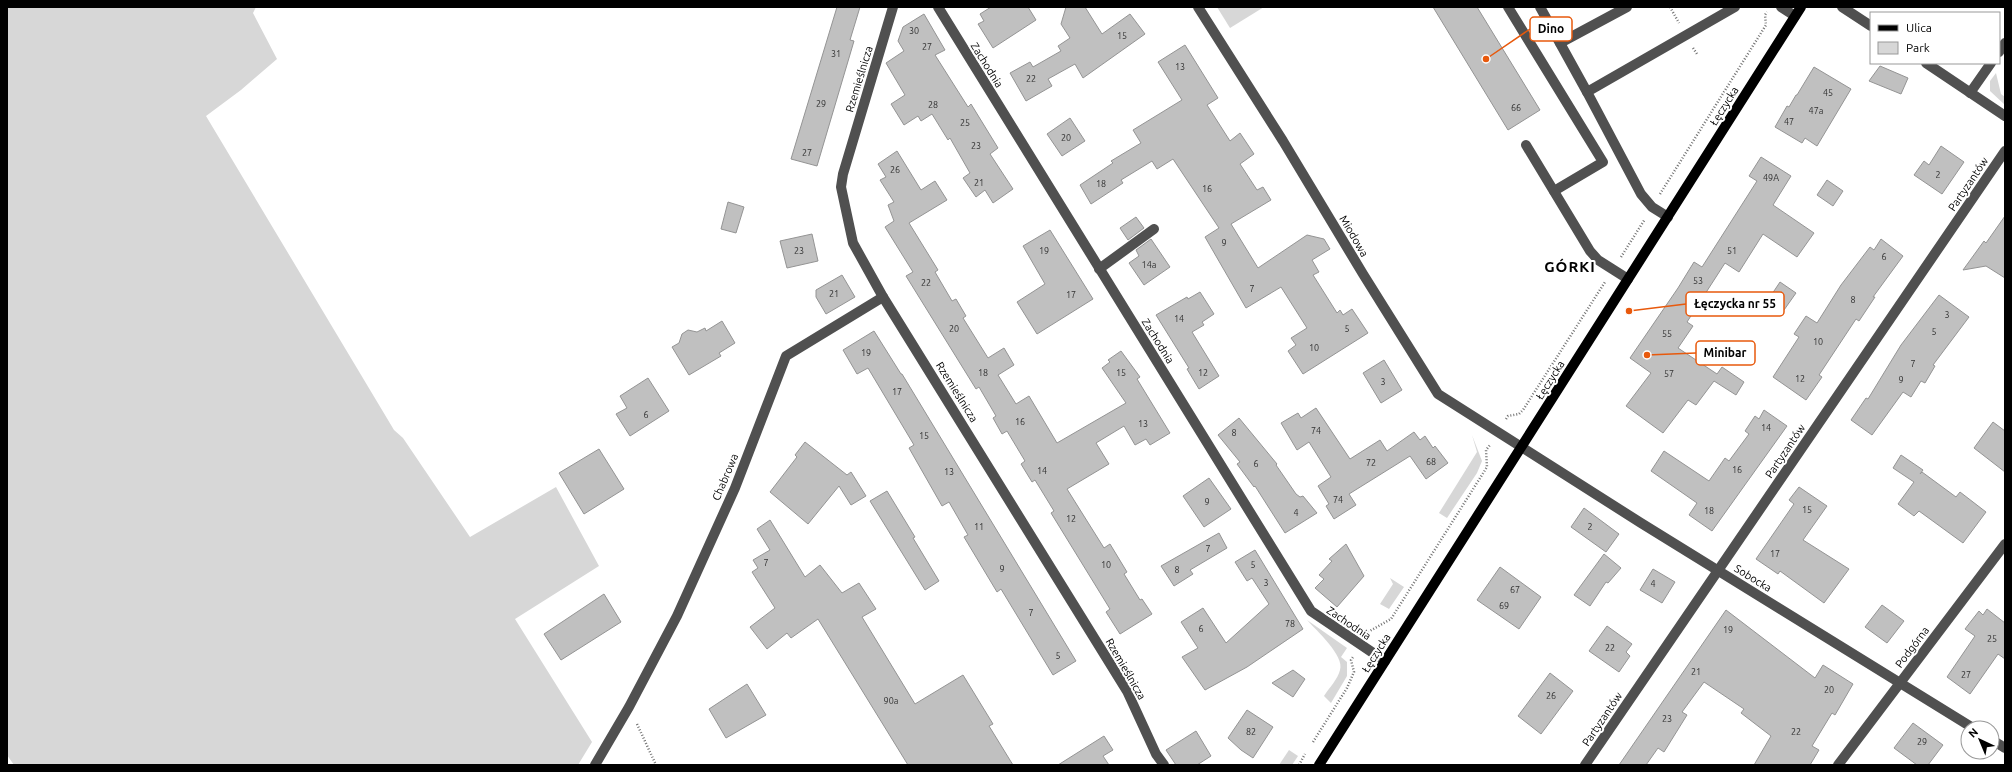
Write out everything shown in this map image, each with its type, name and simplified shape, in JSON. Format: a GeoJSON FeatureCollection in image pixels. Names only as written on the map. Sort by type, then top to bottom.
{"type":"FeatureCollection","features":[{"type":"Feature","properties":{"kind":"main road","name":"Łęczycka"},"geometry":{"type":"LineString","coordinates":[[1319,765],[1801,7]]}},
{"type":"Feature","properties":{"kind":"street","name":"Rzemieślnicza"},"geometry":{"type":"LineString","coordinates":[[893,7],[843,174],[841,187],[853,244],[883,297],[1123,685],[1164,765]]}},
{"type":"Feature","properties":{"kind":"street","name":"Zachodnia"},"geometry":{"type":"LineString","coordinates":[[938,7],[1311,611],[1385,661]]}},
{"type":"Feature","properties":{"kind":"street","name":"Miodowa"},"geometry":{"type":"LineString","coordinates":[[1198,7],[1283,140],[1362,274],[1438,394],[1521,447]]}},
{"type":"Feature","properties":{"kind":"street"},"geometry":{"type":"LineString","coordinates":[[1508,7],[1603,162],[1554,191]]}},
{"type":"Feature","properties":{"kind":"street"},"geometry":{"type":"LineString","coordinates":[[1540,7],[1641,194],[1652,207],[1668,217]]}},
{"type":"Feature","properties":{"kind":"street"},"geometry":{"type":"LineString","coordinates":[[1560,43],[1627,7]]}},
{"type":"Feature","properties":{"kind":"street"},"geometry":{"type":"LineString","coordinates":[[1587,92],[1735,7]]}},
{"type":"Feature","properties":{"kind":"street"},"geometry":{"type":"LineString","coordinates":[[1781,7],[1795,16]]}},
{"type":"Feature","properties":{"kind":"street"},"geometry":{"type":"LineString","coordinates":[[1842,7],[1870,25]]}},
{"type":"Feature","properties":{"kind":"street"},"geometry":{"type":"LineString","coordinates":[[1927,64],[2005,116]]}},
{"type":"Feature","properties":{"kind":"street"},"geometry":{"type":"LineString","coordinates":[[1970,93],[1989,64]]}},
{"type":"Feature","properties":{"kind":"street"},"geometry":{"type":"LineString","coordinates":[[1526,145],[1594,256],[1628,279]]}},
{"type":"Feature","properties":{"kind":"street","name":"Partyzantów"},"geometry":{"type":"LineString","coordinates":[[1585,765],[2005,151]]}},
{"type":"Feature","properties":{"kind":"street"},"geometry":{"type":"LineString","coordinates":[[1099,269],[1154,229]]}},
{"type":"Feature","properties":{"kind":"street","name":"Chabrowa"},"geometry":{"type":"LineString","coordinates":[[595,765],[629,707],[677,616],[735,488],[786,356],[883,297]]}},
{"type":"Feature","properties":{"kind":"street","name":"Sobocka"},"geometry":{"type":"LineString","coordinates":[[1521,447],[1960,720]]}},
{"type":"Feature","properties":{"kind":"street","name":"Podgórna"},"geometry":{"type":"LineString","coordinates":[[1838,765],[2005,544]]}},
{"type":"Feature","properties":{"kind":"path"},"geometry":{"type":"LineString","coordinates":[[1659,195],[1766,24],[1765,15]]}},
{"type":"Feature","properties":{"kind":"path"},"geometry":{"type":"LineString","coordinates":[[1623,254],[1644,221]]}},
{"type":"Feature","properties":{"kind":"path"},"geometry":{"type":"LineString","coordinates":[[1505,421],[1508,416],[1519,414],[1523,410],[1604,284]]}},
{"type":"Feature","properties":{"kind":"path"},"geometry":{"type":"LineString","coordinates":[[1366,636],[1369,631],[1379,627],[1391,619],[1487,467],[1486,450],[1489,446]]}},
{"type":"Feature","properties":{"kind":"path"},"geometry":{"type":"LineString","coordinates":[[1311,746],[1347,688],[1354,672],[1351,660],[1354,655]]}},
{"type":"Feature","properties":{"kind":"path"},"geometry":{"type":"LineString","coordinates":[[629,707],[656,765]]}},
{"type":"Feature","properties":{"kind":"path"},"geometry":{"type":"LineString","coordinates":[[1299,765],[1307,752]]}},
{"type":"Feature","properties":{"kind":"green space"},"geometry":{"type":"Polygon","coordinates":[[[7,7],[256,7],[253,13],[277,59],[241,90],[206,116],[394,430],[403,438],[470,537],[556,487],[599,566],[515,619],[592,742],[578,765],[14,765],[7,755],[7,7]]]}},
{"type":"Feature","properties":{"kind":"green space"},"geometry":{"type":"Polygon","coordinates":[[[1217,7],[1264,7],[1230,28],[1217,7]]]}},
{"type":"Feature","properties":{"kind":"green space"},"geometry":{"type":"Polygon","coordinates":[[[1996,73],[2001,94],[2005,97],[2005,105],[1990,91],[1990,81],[1996,73]]]}},
{"type":"Feature","properties":{"kind":"green space"},"geometry":{"type":"Polygon","coordinates":[[[1472,435],[1482,461],[1477,473],[1447,518],[1439,513],[1477,452],[1472,435]]]}},
{"type":"Feature","properties":{"kind":"green space"},"geometry":{"type":"Polygon","coordinates":[[[1390,578],[1404,587],[1389,609],[1380,604],[1393,584],[1390,578]]]}},
{"type":"Feature","properties":{"kind":"green space"},"geometry":{"type":"Polygon","coordinates":[[[1307,620],[1347,648],[1341,657],[1347,662],[1347,676],[1331,703],[1324,696],[1337,677],[1340,670],[1340,664],[1329,644],[1307,620]]]}},
{"type":"Feature","properties":{"kind":"green space"},"geometry":{"type":"Polygon","coordinates":[[[1289,750],[1298,756],[1292,765],[1279,765],[1289,750]]]}},
{"type":"Feature","properties":{"kind":"building"},"geometry":{"type":"Polygon","coordinates":[[[837,7],[860,7],[850,40],[854,41],[817,166],[791,159],[837,7]]]}},
{"type":"Feature","properties":{"kind":"building"},"geometry":{"type":"Polygon","coordinates":[[[991,7],[1028,7],[1036,20],[993,48],[978,24],[984,21],[980,14],[991,7]]]}},
{"type":"Feature","properties":{"kind":"building"},"geometry":{"type":"Polygon","coordinates":[[[1066,7],[1085,7],[1102,34],[1130,14],[1145,34],[1083,78],[1075,64],[1048,79],[1052,86],[1026,101],[1010,73],[1030,62],[1033,67],[1061,51],[1058,46],[1070,38],[1061,24],[1066,7]]]}},
{"type":"Feature","properties":{"kind":"building"},"geometry":{"type":"Polygon","coordinates":[[[1433,7],[1477,7],[1540,110],[1508,130],[1433,7]]]}},
{"type":"Feature","properties":{"kind":"building"},"geometry":{"type":"Polygon","coordinates":[[[924,14],[945,50],[935,55],[968,107],[971,104],[998,148],[990,154],[1013,189],[993,203],[985,190],[976,197],[963,178],[970,173],[950,138],[948,140],[932,114],[921,121],[918,116],[904,125],[891,104],[905,95],[886,63],[904,51],[898,41],[903,27],[924,14]]]}},
{"type":"Feature","properties":{"kind":"building"},"geometry":{"type":"Polygon","coordinates":[[[1185,45],[1218,98],[1207,105],[1230,141],[1240,133],[1254,154],[1240,164],[1257,190],[1263,187],[1271,200],[1231,224],[1258,268],[1307,235],[1324,239],[1330,249],[1312,260],[1319,272],[1313,275],[1337,313],[1340,310],[1343,315],[1352,309],[1368,333],[1303,374],[1288,351],[1296,345],[1291,338],[1307,328],[1281,287],[1246,308],[1205,237],[1219,228],[1173,159],[1157,169],[1152,161],[1121,180],[1123,183],[1091,204],[1080,185],[1113,163],[1111,161],[1141,143],[1133,130],[1182,100],[1158,62],[1185,45]]]}},
{"type":"Feature","properties":{"kind":"building"},"geometry":{"type":"Polygon","coordinates":[[[1880,66],[1908,78],[1901,94],[1869,81],[1880,66]]]}},
{"type":"Feature","properties":{"kind":"building"},"geometry":{"type":"Polygon","coordinates":[[[1814,67],[1851,89],[1817,146],[1805,138],[1802,143],[1775,127],[1787,106],[1789,107],[1814,67]]]}},
{"type":"Feature","properties":{"kind":"building"},"geometry":{"type":"Polygon","coordinates":[[[1070,118],[1085,141],[1062,156],[1047,134],[1070,118]]]}},
{"type":"Feature","properties":{"kind":"building"},"geometry":{"type":"Polygon","coordinates":[[[1941,146],[1964,162],[1942,194],[1914,175],[1924,161],[1929,165],[1941,146]]]}},
{"type":"Feature","properties":{"kind":"building"},"geometry":{"type":"Polygon","coordinates":[[[897,151],[921,190],[935,181],[947,200],[909,223],[938,270],[935,272],[952,301],[956,299],[966,316],[963,318],[988,358],[1004,348],[1014,365],[998,375],[1016,404],[1029,396],[1057,443],[1126,403],[1102,368],[1110,362],[1108,360],[1121,351],[1140,377],[1137,379],[1170,433],[1150,445],[1146,439],[1135,445],[1124,426],[1096,443],[1109,464],[1067,489],[1104,548],[1110,544],[1127,572],[1124,574],[1140,600],[1142,599],[1152,614],[1120,634],[1106,612],[1110,609],[1051,513],[1054,511],[1035,480],[1032,482],[1021,464],[1025,461],[1007,431],[1002,434],[993,418],[996,416],[979,387],[976,389],[906,276],[913,272],[885,227],[894,221],[888,205],[894,202],[880,180],[886,177],[878,164],[897,151]]]}},
{"type":"Feature","properties":{"kind":"building"},"geometry":{"type":"Polygon","coordinates":[[[1761,157],[1791,176],[1773,205],[1814,233],[1797,257],[1763,234],[1739,272],[1725,263],[1687,322],[1693,326],[1678,348],[1717,374],[1722,367],[1744,382],[1736,395],[1714,381],[1696,405],[1688,400],[1663,433],[1626,406],[1651,373],[1630,358],[1694,262],[1702,267],[1757,181],[1749,176],[1761,157]]]}},
{"type":"Feature","properties":{"kind":"building"},"geometry":{"type":"Polygon","coordinates":[[[1827,180],[1843,191],[1833,206],[1817,195],[1827,180]]]}},
{"type":"Feature","properties":{"kind":"building"},"geometry":{"type":"Polygon","coordinates":[[[728,202],[744,207],[736,233],[721,229],[728,202]]]}},
{"type":"Feature","properties":{"kind":"building"},"geometry":{"type":"Polygon","coordinates":[[[2005,216],[2005,278],[1986,266],[1963,270],[1984,241],[1986,243],[2005,216]]]}},
{"type":"Feature","properties":{"kind":"building"},"geometry":{"type":"Polygon","coordinates":[[[1136,217],[1144,228],[1128,240],[1120,228],[1136,217]]]}},
{"type":"Feature","properties":{"kind":"building"},"geometry":{"type":"Polygon","coordinates":[[[1050,230],[1093,299],[1037,334],[1017,302],[1045,284],[1023,246],[1050,230]]]}},
{"type":"Feature","properties":{"kind":"building"},"geometry":{"type":"Polygon","coordinates":[[[812,234],[818,261],[787,268],[780,241],[812,234]]]}},
{"type":"Feature","properties":{"kind":"building"},"geometry":{"type":"Polygon","coordinates":[[[1151,239],[1170,267],[1144,285],[1129,263],[1139,256],[1136,250],[1151,239]]]}},
{"type":"Feature","properties":{"kind":"building"},"geometry":{"type":"Polygon","coordinates":[[[1881,239],[1903,256],[1873,297],[1875,297],[1859,321],[1856,319],[1819,375],[1822,377],[1806,400],[1773,377],[1799,337],[1794,334],[1806,316],[1817,323],[1841,285],[1870,247],[1874,250],[1881,239]]]}},
{"type":"Feature","properties":{"kind":"building"},"geometry":{"type":"Polygon","coordinates":[[[842,275],[855,297],[826,314],[816,297],[816,290],[842,275]]]}},
{"type":"Feature","properties":{"kind":"building"},"geometry":{"type":"Polygon","coordinates":[[[1780,282],[1796,293],[1784,310],[1768,300],[1780,282]]]}},
{"type":"Feature","properties":{"kind":"building"},"geometry":{"type":"Polygon","coordinates":[[[1200,292],[1214,314],[1202,322],[1204,325],[1192,332],[1219,376],[1199,389],[1187,369],[1189,368],[1156,315],[1187,297],[1188,299],[1200,292]]]}},
{"type":"Feature","properties":{"kind":"building"},"geometry":{"type":"Polygon","coordinates":[[[1939,295],[1969,317],[1933,365],[1935,366],[1925,383],[1921,381],[1911,397],[1903,392],[1872,435],[1851,420],[1866,398],[1868,399],[1901,345],[1939,295]]]}},
{"type":"Feature","properties":{"kind":"building"},"geometry":{"type":"Polygon","coordinates":[[[722,321],[735,343],[719,353],[721,356],[689,375],[672,347],[679,343],[682,334],[688,330],[697,332],[705,328],[706,331],[722,321]]]}},
{"type":"Feature","properties":{"kind":"building"},"geometry":{"type":"Polygon","coordinates":[[[874,331],[902,374],[1076,661],[1053,675],[1001,589],[997,592],[964,537],[968,535],[949,502],[942,506],[909,448],[914,445],[868,368],[857,374],[843,350],[874,331]]]}},
{"type":"Feature","properties":{"kind":"building"},"geometry":{"type":"Polygon","coordinates":[[[1384,360],[1402,390],[1381,403],[1363,373],[1384,360]]]}},
{"type":"Feature","properties":{"kind":"building"},"geometry":{"type":"Polygon","coordinates":[[[648,378],[669,411],[630,436],[616,414],[627,408],[620,396],[648,378]]]}},
{"type":"Feature","properties":{"kind":"building"},"geometry":{"type":"Polygon","coordinates":[[[1316,408],[1350,459],[1380,440],[1387,451],[1414,432],[1420,440],[1425,436],[1433,448],[1435,446],[1448,463],[1426,479],[1410,456],[1349,494],[1356,505],[1334,519],[1326,506],[1329,504],[1318,486],[1331,477],[1309,442],[1297,450],[1281,423],[1298,413],[1301,418],[1316,408]]]}},
{"type":"Feature","properties":{"kind":"building"},"geometry":{"type":"Polygon","coordinates":[[[1764,410],[1787,426],[1712,531],[1689,515],[1697,503],[1651,471],[1664,451],[1709,481],[1725,458],[1729,461],[1749,434],[1745,431],[1755,416],[1759,419],[1764,410]]]}},
{"type":"Feature","properties":{"kind":"building"},"geometry":{"type":"Polygon","coordinates":[[[1239,418],[1277,464],[1276,465],[1296,494],[1300,497],[1303,496],[1317,513],[1285,533],[1255,486],[1254,487],[1237,464],[1240,462],[1218,435],[1239,418]]]}},
{"type":"Feature","properties":{"kind":"building"},"geometry":{"type":"Polygon","coordinates":[[[1993,422],[2005,431],[2005,472],[1974,448],[1993,422]]]}},
{"type":"Feature","properties":{"kind":"building"},"geometry":{"type":"Polygon","coordinates":[[[805,442],[847,475],[851,472],[866,496],[851,505],[839,486],[808,524],[770,492],[797,457],[795,455],[805,442]]]}},
{"type":"Feature","properties":{"kind":"building"},"geometry":{"type":"Polygon","coordinates":[[[599,449],[624,489],[584,514],[559,473],[599,449]]]}},
{"type":"Feature","properties":{"kind":"building"},"geometry":{"type":"Polygon","coordinates":[[[1901,455],[1923,470],[1920,474],[1922,472],[1956,497],[1960,492],[1986,512],[1963,543],[1919,511],[1914,516],[1898,504],[1914,482],[1893,468],[1901,455]]]}},
{"type":"Feature","properties":{"kind":"building"},"geometry":{"type":"Polygon","coordinates":[[[1209,478],[1231,509],[1204,527],[1183,496],[1209,478]]]}},
{"type":"Feature","properties":{"kind":"building"},"geometry":{"type":"Polygon","coordinates":[[[1799,487],[1827,506],[1803,540],[1849,569],[1824,603],[1780,571],[1778,574],[1756,559],[1794,504],[1789,500],[1799,487]]]}},
{"type":"Feature","properties":{"kind":"building"},"geometry":{"type":"Polygon","coordinates":[[[887,491],[915,537],[913,538],[939,581],[925,590],[870,501],[887,491]]]}},
{"type":"Feature","properties":{"kind":"building"},"geometry":{"type":"Polygon","coordinates":[[[1584,508],[1619,534],[1606,552],[1571,527],[1584,508]]]}},
{"type":"Feature","properties":{"kind":"building"},"geometry":{"type":"Polygon","coordinates":[[[770,520],[805,577],[820,565],[842,593],[859,583],[876,609],[862,617],[915,704],[963,675],[993,724],[989,726],[1013,765],[908,765],[818,619],[791,638],[787,633],[767,649],[750,627],[775,608],[752,572],[758,568],[753,560],[770,550],[757,529],[770,520]]]}},
{"type":"Feature","properties":{"kind":"building"},"geometry":{"type":"Polygon","coordinates":[[[1219,533],[1227,548],[1190,570],[1193,574],[1174,586],[1161,566],[1219,533]]]}},
{"type":"Feature","properties":{"kind":"building"},"geometry":{"type":"Polygon","coordinates":[[[1346,544],[1364,576],[1337,607],[1315,588],[1324,579],[1319,575],[1332,561],[1329,559],[1346,544]]]}},
{"type":"Feature","properties":{"kind":"building"},"geometry":{"type":"Polygon","coordinates":[[[1255,550],[1303,629],[1247,667],[1205,690],[1182,657],[1198,648],[1181,622],[1203,608],[1226,643],[1269,604],[1252,578],[1247,581],[1235,562],[1255,550]]]}},
{"type":"Feature","properties":{"kind":"building"},"geometry":{"type":"Polygon","coordinates":[[[1604,554],[1621,568],[1608,583],[1606,582],[1590,606],[1574,595],[1604,554]]]}},
{"type":"Feature","properties":{"kind":"building"},"geometry":{"type":"Polygon","coordinates":[[[1500,567],[1541,597],[1519,629],[1477,600],[1500,567]]]}},
{"type":"Feature","properties":{"kind":"building"},"geometry":{"type":"Polygon","coordinates":[[[1653,569],[1675,582],[1662,603],[1640,590],[1653,569]]]}},
{"type":"Feature","properties":{"kind":"building"},"geometry":{"type":"Polygon","coordinates":[[[604,594],[621,622],[561,660],[544,634],[604,594]]]}},
{"type":"Feature","properties":{"kind":"building"},"geometry":{"type":"Polygon","coordinates":[[[1882,605],[1904,621],[1887,643],[1865,627],[1882,605]]]}},
{"type":"Feature","properties":{"kind":"building"},"geometry":{"type":"Polygon","coordinates":[[[1987,609],[2005,623],[2005,659],[1998,654],[1970,694],[1947,677],[1975,636],[1965,629],[1979,611],[1983,615],[1987,609]]]}},
{"type":"Feature","properties":{"kind":"building"},"geometry":{"type":"Polygon","coordinates":[[[1726,610],[1815,678],[1823,665],[1853,684],[1835,715],[1832,713],[1812,746],[1819,750],[1810,765],[1754,765],[1771,736],[1741,713],[1744,709],[1704,682],[1682,712],[1687,715],[1664,752],[1658,748],[1646,765],[1619,765],[1726,610]]]}},
{"type":"Feature","properties":{"kind":"building"},"geometry":{"type":"Polygon","coordinates":[[[1607,626],[1632,644],[1626,652],[1630,656],[1619,672],[1589,651],[1607,626]]]}},
{"type":"Feature","properties":{"kind":"building"},"geometry":{"type":"Polygon","coordinates":[[[1293,670],[1305,679],[1293,697],[1272,683],[1293,670]]]}},
{"type":"Feature","properties":{"kind":"building"},"geometry":{"type":"Polygon","coordinates":[[[1550,673],[1573,691],[1541,734],[1518,716],[1550,673]]]}},
{"type":"Feature","properties":{"kind":"building"},"geometry":{"type":"Polygon","coordinates":[[[747,684],[766,715],[726,738],[709,709],[747,684]]]}},
{"type":"Feature","properties":{"kind":"building"},"geometry":{"type":"Polygon","coordinates":[[[1247,710],[1273,727],[1253,758],[1241,750],[1228,738],[1247,710]]]}},
{"type":"Feature","properties":{"kind":"building"},"geometry":{"type":"Polygon","coordinates":[[[1913,723],[1943,745],[1928,765],[1917,765],[1894,748],[1913,723]]]}},
{"type":"Feature","properties":{"kind":"building"},"geometry":{"type":"Polygon","coordinates":[[[1196,731],[1211,756],[1197,765],[1176,765],[1166,750],[1196,731]]]}},
{"type":"Feature","properties":{"kind":"building"},"geometry":{"type":"Polygon","coordinates":[[[1104,736],[1113,750],[1103,756],[1109,765],[1058,765],[1104,736]]]}},
{"type":"Feature","properties":{"kind":"place","name":"Dino"},"geometry":{"type":"Point","coordinates":[1486,59]}},
{"type":"Feature","properties":{"kind":"place","name":"Łęczycka nr 55"},"geometry":{"type":"Point","coordinates":[1629,311]}},
{"type":"Feature","properties":{"kind":"place","name":"Minibar"},"geometry":{"type":"Point","coordinates":[1647,355]}},
{"type":"Feature","properties":{"kind":"district","name":"GÓRKI"},"geometry":{"type":"Point","coordinates":[1570,267]}}]}
